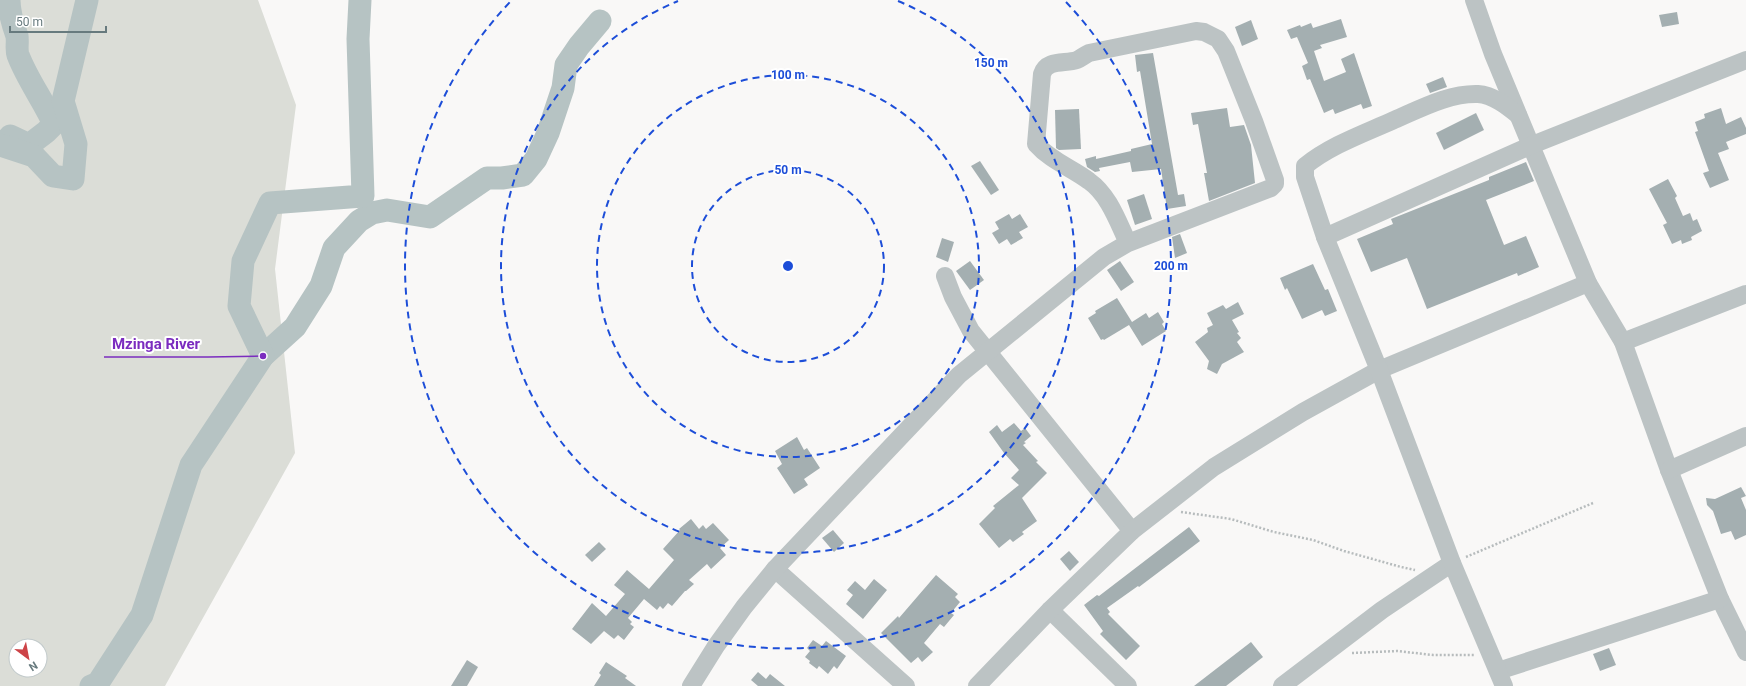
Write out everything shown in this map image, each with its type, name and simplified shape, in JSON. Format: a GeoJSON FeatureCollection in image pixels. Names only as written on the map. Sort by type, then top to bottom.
{"type":"FeatureCollection","features":[{"type":"Feature","properties":{"kind":"street"},"geometry":{"type":"LineString","coordinates":[[1474,0],[1493,54],[1588,283],[1622,342],[1669,470],[1720,599],[1746,652]]}},
{"type":"Feature","properties":{"kind":"street"},"geometry":{"type":"LineString","coordinates":[[691,686],[716,646],[744,607],[776,569],[960,375],[1104,257],[1128,243],[1271,188],[1275,184],[1275,180],[1254,121],[1226,51],[1218,39],[1204,32],[1196,31],[1089,53],[1077,60],[1051,64],[1044,69],[1042,74],[1036,144],[1068,169],[1089,180],[1098,188],[1104,196],[1128,243]]}},
{"type":"Feature","properties":{"kind":"street"},"geometry":{"type":"LineString","coordinates":[[1325,237],[1532,145],[1746,60]]}},
{"type":"Feature","properties":{"kind":"street"},"geometry":{"type":"LineString","coordinates":[[1518,115],[1506,105],[1491,97],[1479,94],[1458,95],[1344,141],[1318,156],[1305,166],[1305,177],[1325,237],[1379,370],[1452,563],[1501,678],[1720,599]]}},
{"type":"Feature","properties":{"kind":"street"},"geometry":{"type":"LineString","coordinates":[[945,276],[953,297],[971,331],[1132,531]]}},
{"type":"Feature","properties":{"kind":"street"},"geometry":{"type":"LineString","coordinates":[[977,686],[1050,610],[1132,531],[1214,467],[1303,412],[1379,370],[1588,283]]}},
{"type":"Feature","properties":{"kind":"street"},"geometry":{"type":"LineString","coordinates":[[1622,342],[1746,294]]}},
{"type":"Feature","properties":{"kind":"street"},"geometry":{"type":"LineString","coordinates":[[1669,470],[1746,436]]}},
{"type":"Feature","properties":{"kind":"street"},"geometry":{"type":"LineString","coordinates":[[1282,686],[1382,610],[1452,563]]}},
{"type":"Feature","properties":{"kind":"street"},"geometry":{"type":"LineString","coordinates":[[776,569],[906,686]]}},
{"type":"Feature","properties":{"kind":"street"},"geometry":{"type":"LineString","coordinates":[[1050,610],[1128,686]]}},
{"type":"Feature","properties":{"kind":"path"},"geometry":{"type":"LineString","coordinates":[[1452,563],[1593,503]]}},
{"type":"Feature","properties":{"kind":"path"},"geometry":{"type":"LineString","coordinates":[[1162,508],[1235,520],[1274,532],[1313,540],[1344,551],[1401,567],[1437,574]]}},
{"type":"Feature","properties":{"kind":"path"},"geometry":{"type":"LineString","coordinates":[[1348,653],[1397,651],[1452,656],[1491,653]]}},
{"type":"Feature","properties":{"kind":"shaded area"},"geometry":{"type":"Polygon","coordinates":[[[0,0],[258,0],[296,105],[275,269],[295,453],[165,686],[0,686],[0,0]]]}},
{"type":"Feature","properties":{"kind":"building"},"geometry":{"type":"Polygon","coordinates":[[[1677,12],[1679,24],[1662,27],[1659,15],[1677,12]]]}},
{"type":"Feature","properties":{"kind":"building"},"geometry":{"type":"Polygon","coordinates":[[[1341,19],[1347,37],[1320,45],[1322,48],[1314,51],[1324,81],[1346,72],[1341,59],[1354,53],[1372,106],[1363,109],[1361,104],[1335,114],[1333,109],[1324,113],[1310,79],[1307,80],[1302,66],[1308,63],[1297,37],[1291,39],[1287,30],[1311,23],[1313,28],[1341,19]]]}},
{"type":"Feature","properties":{"kind":"building"},"geometry":{"type":"Polygon","coordinates":[[[1251,20],[1258,39],[1242,46],[1235,27],[1251,20]]]}},
{"type":"Feature","properties":{"kind":"building"},"geometry":{"type":"Polygon","coordinates":[[[1153,53],[1178,195],[1184,194],[1186,206],[1167,209],[1161,169],[1132,172],[1130,162],[1099,168],[1100,171],[1095,172],[1087,167],[1085,159],[1096,156],[1096,159],[1131,151],[1131,149],[1152,144],[1140,71],[1137,72],[1135,55],[1153,53]]]}},
{"type":"Feature","properties":{"kind":"building"},"geometry":{"type":"Polygon","coordinates":[[[1443,77],[1447,87],[1430,93],[1426,84],[1443,77]]]}},
{"type":"Feature","properties":{"kind":"building"},"geometry":{"type":"Polygon","coordinates":[[[1227,108],[1230,127],[1244,125],[1251,145],[1255,183],[1209,201],[1204,173],[1207,173],[1198,124],[1193,125],[1191,113],[1227,108]]]}},
{"type":"Feature","properties":{"kind":"building"},"geometry":{"type":"Polygon","coordinates":[[[1721,108],[1726,124],[1741,117],[1746,128],[1746,134],[1726,142],[1729,149],[1718,153],[1729,180],[1710,188],[1703,173],[1709,171],[1695,132],[1698,131],[1695,122],[1705,118],[1704,114],[1721,108]]]}},
{"type":"Feature","properties":{"kind":"building"},"geometry":{"type":"Polygon","coordinates":[[[1079,109],[1081,149],[1059,150],[1056,148],[1055,110],[1079,109]]]}},
{"type":"Feature","properties":{"kind":"building"},"geometry":{"type":"Polygon","coordinates":[[[1476,113],[1484,130],[1444,150],[1436,133],[1476,113]]]}},
{"type":"Feature","properties":{"kind":"building"},"geometry":{"type":"Polygon","coordinates":[[[980,161],[999,190],[991,195],[971,166],[980,161]]]}},
{"type":"Feature","properties":{"kind":"building"},"geometry":{"type":"Polygon","coordinates":[[[1526,162],[1534,181],[1486,200],[1504,245],[1526,236],[1539,267],[1518,276],[1517,273],[1427,309],[1407,258],[1371,272],[1357,239],[1393,224],[1391,219],[1489,180],[1489,177],[1526,162]]]}},
{"type":"Feature","properties":{"kind":"building"},"geometry":{"type":"Polygon","coordinates":[[[1668,179],[1677,196],[1675,198],[1683,216],[1690,213],[1693,221],[1697,219],[1702,231],[1691,237],[1692,240],[1682,244],[1681,240],[1672,244],[1663,225],[1667,223],[1649,189],[1668,179]]]}},
{"type":"Feature","properties":{"kind":"building"},"geometry":{"type":"Polygon","coordinates":[[[1144,194],[1152,219],[1135,225],[1127,200],[1144,194]]]}},
{"type":"Feature","properties":{"kind":"building"},"geometry":{"type":"Polygon","coordinates":[[[1009,214],[1012,219],[1020,214],[1028,227],[1019,232],[1023,238],[1011,245],[1007,239],[999,244],[992,233],[999,229],[995,222],[1009,214]]]}},
{"type":"Feature","properties":{"kind":"building"},"geometry":{"type":"Polygon","coordinates":[[[1180,234],[1187,253],[1175,258],[1172,237],[1180,234]]]}},
{"type":"Feature","properties":{"kind":"building"},"geometry":{"type":"Polygon","coordinates":[[[942,238],[954,242],[948,262],[936,257],[942,238]]]}},
{"type":"Feature","properties":{"kind":"building"},"geometry":{"type":"Polygon","coordinates":[[[970,261],[984,280],[970,290],[956,271],[970,261]]]}},
{"type":"Feature","properties":{"kind":"building"},"geometry":{"type":"Polygon","coordinates":[[[1120,261],[1134,282],[1121,291],[1107,270],[1120,261]]]}},
{"type":"Feature","properties":{"kind":"building"},"geometry":{"type":"Polygon","coordinates":[[[1313,264],[1325,290],[1328,289],[1337,311],[1325,316],[1322,310],[1302,319],[1287,288],[1285,290],[1280,278],[1313,264]]]}},
{"type":"Feature","properties":{"kind":"building"},"geometry":{"type":"Polygon","coordinates":[[[1117,298],[1132,322],[1146,313],[1149,318],[1158,312],[1164,322],[1162,324],[1166,331],[1142,346],[1129,325],[1104,340],[1101,340],[1088,318],[1096,313],[1095,311],[1117,298]]]}},
{"type":"Feature","properties":{"kind":"building"},"geometry":{"type":"Polygon","coordinates":[[[1238,302],[1244,314],[1232,320],[1239,332],[1237,333],[1241,338],[1237,342],[1244,352],[1222,364],[1217,374],[1207,369],[1209,361],[1195,342],[1208,332],[1207,328],[1213,325],[1207,313],[1223,305],[1226,309],[1238,302]]]}},
{"type":"Feature","properties":{"kind":"building"},"geometry":{"type":"Polygon","coordinates":[[[1014,423],[1021,431],[1025,428],[1031,436],[1024,442],[1026,443],[1023,445],[1047,473],[1022,498],[1037,521],[1022,532],[1024,534],[1013,542],[1010,539],[999,548],[979,524],[995,508],[993,506],[1019,485],[1011,478],[1019,470],[1004,453],[989,432],[997,425],[1002,432],[1014,423]]]}},
{"type":"Feature","properties":{"kind":"building"},"geometry":{"type":"Polygon","coordinates":[[[797,437],[804,450],[807,448],[820,468],[804,479],[808,485],[794,494],[777,468],[782,464],[775,451],[797,437]]]}},
{"type":"Feature","properties":{"kind":"building"},"geometry":{"type":"Polygon","coordinates":[[[1741,487],[1746,496],[1741,498],[1746,510],[1746,535],[1735,540],[1731,531],[1721,534],[1713,511],[1707,505],[1706,498],[1715,499],[1741,487]]]}},
{"type":"Feature","properties":{"kind":"building"},"geometry":{"type":"Polygon","coordinates":[[[691,519],[699,529],[703,525],[706,529],[713,523],[729,540],[720,548],[726,555],[711,569],[707,564],[689,580],[694,584],[685,591],[672,606],[668,603],[663,609],[660,606],[657,610],[644,599],[628,618],[632,622],[630,624],[634,627],[624,640],[618,635],[614,639],[604,631],[591,644],[572,629],[592,603],[606,616],[625,594],[614,585],[627,570],[649,589],[674,560],[663,549],[680,530],[679,529],[691,519]]]}},
{"type":"Feature","properties":{"kind":"building"},"geometry":{"type":"Polygon","coordinates":[[[1189,527],[1200,541],[1139,587],[1138,586],[1107,608],[1110,612],[1108,614],[1140,646],[1126,660],[1100,634],[1103,631],[1084,605],[1097,595],[1099,596],[1189,527]]]}},
{"type":"Feature","properties":{"kind":"building"},"geometry":{"type":"Polygon","coordinates":[[[833,530],[844,543],[834,552],[822,538],[833,530]]]}},
{"type":"Feature","properties":{"kind":"building"},"geometry":{"type":"Polygon","coordinates":[[[599,542],[606,549],[592,562],[585,555],[599,542]]]}},
{"type":"Feature","properties":{"kind":"building"},"geometry":{"type":"Polygon","coordinates":[[[1069,551],[1079,562],[1070,571],[1060,559],[1069,551]]]}},
{"type":"Feature","properties":{"kind":"building"},"geometry":{"type":"Polygon","coordinates":[[[936,575],[958,594],[955,597],[960,602],[951,613],[954,615],[944,627],[940,624],[924,643],[933,652],[922,662],[918,657],[911,663],[881,633],[898,616],[899,618],[936,575]]]}},
{"type":"Feature","properties":{"kind":"building"},"geometry":{"type":"Polygon","coordinates":[[[874,579],[887,590],[863,619],[846,604],[853,595],[847,590],[855,581],[865,590],[874,579]]]}},
{"type":"Feature","properties":{"kind":"building"},"geometry":{"type":"Polygon","coordinates":[[[813,640],[822,646],[826,641],[846,656],[837,669],[834,666],[828,674],[819,666],[817,669],[809,663],[810,661],[805,657],[810,651],[807,648],[813,640]]]}},
{"type":"Feature","properties":{"kind":"building"},"geometry":{"type":"Polygon","coordinates":[[[1251,642],[1263,657],[1226,686],[1194,686],[1251,642]]]}},
{"type":"Feature","properties":{"kind":"building"},"geometry":{"type":"Polygon","coordinates":[[[1609,648],[1616,665],[1600,671],[1593,654],[1609,648]]]}},
{"type":"Feature","properties":{"kind":"building"},"geometry":{"type":"Polygon","coordinates":[[[467,660],[478,667],[467,686],[451,686],[467,660]]]}},
{"type":"Feature","properties":{"kind":"building"},"geometry":{"type":"Polygon","coordinates":[[[606,662],[627,676],[625,678],[636,686],[594,686],[601,675],[599,673],[606,662]]]}},
{"type":"Feature","properties":{"kind":"building"},"geometry":{"type":"Polygon","coordinates":[[[758,672],[766,679],[770,674],[785,686],[758,686],[751,680],[758,672]]]}},
{"type":"Feature","properties":{"kind":"waterway"},"geometry":{"type":"LineString","coordinates":[[9,0],[17,36],[18,55],[26,73],[54,124],[29,145],[10,136]]}},
{"type":"Feature","properties":{"kind":"waterway"},"geometry":{"type":"LineString","coordinates":[[0,145],[34,156],[53,176],[73,179],[76,144],[63,101],[87,0]]}},
{"type":"Feature","properties":{"kind":"waterway"},"geometry":{"type":"LineString","coordinates":[[91,686],[98,683],[142,615],[191,465],[263,356],[239,306],[243,261],[270,203],[363,196],[358,39],[360,0]]}},
{"type":"Feature","properties":{"kind":"waterway"},"geometry":{"type":"LineString","coordinates":[[263,356],[295,327],[321,286],[334,248],[359,221],[372,213],[387,210],[430,217],[487,178],[502,178],[523,175],[536,159],[548,133],[563,88],[566,65],[579,46],[600,21]]}},
{"type":"Feature","properties":{"kind":"place","name":"Mzinga River"},"geometry":{"type":"Point","coordinates":[263,356]}}]}
